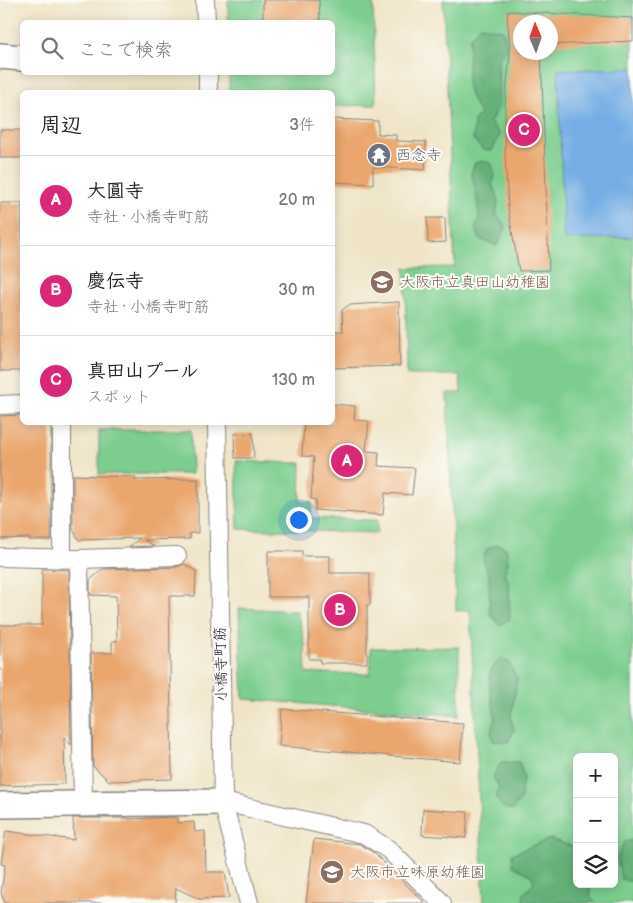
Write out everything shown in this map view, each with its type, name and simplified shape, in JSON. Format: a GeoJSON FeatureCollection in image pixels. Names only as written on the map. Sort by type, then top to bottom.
{"type":"FeatureCollection","features":[{"type":"Feature","properties":{"kind":"street"},"geometry":{"type":"LineString","coordinates":[[205,0],[206,20]]}},
{"type":"Feature","properties":{"kind":"street"},"geometry":{"type":"LineString","coordinates":[[0,56],[20,58]]}},
{"type":"Feature","properties":{"kind":"street"},"geometry":{"type":"LineString","coordinates":[[208,75],[208,90]]}},
{"type":"Feature","properties":{"kind":"street"},"geometry":{"type":"LineString","coordinates":[[0,405],[20,404]]}},
{"type":"Feature","properties":{"kind":"street"},"geometry":{"type":"LineString","coordinates":[[62,425],[83,804]]}},
{"type":"Feature","properties":{"kind":"street","name":"小橋寺町筋"},"geometry":{"type":"LineString","coordinates":[[217,425],[223,802],[249,903]]}},
{"type":"Feature","properties":{"kind":"street"},"geometry":{"type":"LineString","coordinates":[[0,557],[71,559],[178,556]]}},
{"type":"Feature","properties":{"kind":"street"},"geometry":{"type":"LineString","coordinates":[[0,805],[223,802],[364,834],[388,849],[442,903]]}},
{"type":"Feature","properties":{"kind":"green space"},"geometry":{"type":"Polygon","coordinates":[[[228,0],[373,0],[376,105],[335,106],[335,90],[229,90],[229,75],[335,75],[335,20],[228,20],[228,0]]]}},
{"type":"Feature","properties":{"kind":"green space"},"geometry":{"type":"Polygon","coordinates":[[[443,0],[633,0],[633,903],[484,903],[470,610],[456,611],[447,393],[461,393],[460,375],[407,375],[405,268],[455,267],[443,0]]]}},
{"type":"Feature","properties":{"kind":"green space"},"geometry":{"type":"Polygon","coordinates":[[[480,26],[503,30],[507,49],[498,59],[499,106],[490,122],[500,135],[492,151],[483,150],[473,139],[474,121],[480,114],[470,96],[467,83],[470,37],[480,26]]]}},
{"type":"Feature","properties":{"kind":"green space"},"geometry":{"type":"Polygon","coordinates":[[[483,161],[492,164],[495,176],[492,185],[498,199],[496,213],[506,227],[497,246],[480,239],[475,227],[479,218],[476,191],[471,173],[475,163],[483,161]]]}},
{"type":"Feature","properties":{"kind":"green space"},"geometry":{"type":"Polygon","coordinates":[[[99,430],[191,430],[192,474],[99,474],[99,430]]]}},
{"type":"Feature","properties":{"kind":"green space"},"geometry":{"type":"Polygon","coordinates":[[[236,461],[301,463],[300,501],[312,502],[311,518],[377,520],[377,533],[238,529],[236,461]]]}},
{"type":"Feature","properties":{"kind":"green space"},"geometry":{"type":"Polygon","coordinates":[[[498,544],[507,549],[508,564],[504,573],[509,582],[510,619],[500,625],[490,614],[489,576],[483,559],[487,549],[498,544]]]}},
{"type":"Feature","properties":{"kind":"green space"},"geometry":{"type":"Polygon","coordinates":[[[239,608],[297,611],[305,642],[306,673],[370,674],[371,648],[459,647],[459,716],[243,699],[239,608]]]}},
{"type":"Feature","properties":{"kind":"green space"},"geometry":{"type":"Polygon","coordinates":[[[500,659],[509,662],[517,679],[511,717],[514,731],[508,742],[493,741],[491,732],[495,717],[490,688],[490,672],[500,659]]]}},
{"type":"Feature","properties":{"kind":"green space"},"geometry":{"type":"Polygon","coordinates":[[[501,762],[519,762],[524,777],[521,790],[522,796],[513,810],[504,808],[496,798],[499,787],[493,777],[501,762]]]}},
{"type":"Feature","properties":{"kind":"green space"},"geometry":{"type":"Polygon","coordinates":[[[550,839],[573,847],[573,888],[590,888],[590,896],[595,903],[524,903],[523,895],[534,882],[531,875],[513,866],[512,854],[550,839]]]}},
{"type":"Feature","properties":{"kind":"green space"},"geometry":{"type":"Polygon","coordinates":[[[633,840],[633,882],[621,879],[618,856],[624,842],[633,840]]]}},
{"type":"Feature","properties":{"kind":"water"},"geometry":{"type":"Polygon","coordinates":[[[633,68],[633,237],[564,240],[558,70],[633,68]]]}},
{"type":"Feature","properties":{"kind":"building"},"geometry":{"type":"Polygon","coordinates":[[[263,0],[319,0],[320,20],[263,20],[263,0]]]}},
{"type":"Feature","properties":{"kind":"building"},"geometry":{"type":"Polygon","coordinates":[[[507,11],[633,18],[633,41],[558,45],[558,15],[513,15],[513,60],[541,60],[549,270],[519,271],[508,208],[505,156],[505,104],[510,53],[507,11]]]}},
{"type":"Feature","properties":{"kind":"building","name":"西念寺"},"geometry":{"type":"Polygon","coordinates":[[[335,119],[378,121],[378,134],[396,135],[396,141],[426,142],[425,170],[373,167],[373,184],[335,182],[335,119]]]}},
{"type":"Feature","properties":{"kind":"building"},"geometry":{"type":"Polygon","coordinates":[[[0,130],[20,130],[20,158],[0,158],[0,130]]]}},
{"type":"Feature","properties":{"kind":"building"},"geometry":{"type":"Polygon","coordinates":[[[0,203],[20,203],[20,371],[0,371],[0,203]]]}},
{"type":"Feature","properties":{"kind":"building"},"geometry":{"type":"Polygon","coordinates":[[[427,218],[445,218],[446,242],[428,243],[427,218]]]}},
{"type":"Feature","properties":{"kind":"building"},"geometry":{"type":"Polygon","coordinates":[[[399,302],[400,366],[335,368],[335,331],[343,331],[342,310],[349,305],[399,302]]]}},
{"type":"Feature","properties":{"kind":"building"},"geometry":{"type":"Polygon","coordinates":[[[335,404],[355,406],[354,420],[369,421],[366,451],[379,452],[378,466],[415,468],[412,495],[385,493],[383,515],[315,510],[316,500],[311,499],[314,457],[302,456],[304,425],[335,425],[335,404]]]}},
{"type":"Feature","properties":{"kind":"building"},"geometry":{"type":"Polygon","coordinates":[[[20,415],[20,425],[51,425],[51,540],[30,540],[30,538],[0,539],[0,416],[20,415]]]}},
{"type":"Feature","properties":{"kind":"building"},"geometry":{"type":"Polygon","coordinates":[[[253,433],[254,458],[235,458],[234,434],[253,433]]]}},
{"type":"Feature","properties":{"kind":"building"},"geometry":{"type":"Polygon","coordinates":[[[73,475],[135,477],[135,480],[198,479],[198,533],[190,533],[190,539],[144,540],[154,546],[129,547],[140,538],[79,540],[73,530],[73,475]]]}},
{"type":"Feature","properties":{"kind":"building"},"geometry":{"type":"Polygon","coordinates":[[[268,551],[302,551],[302,556],[330,556],[330,573],[370,573],[370,605],[367,605],[367,663],[320,663],[320,659],[309,659],[309,597],[268,597],[268,551]]]}},
{"type":"Feature","properties":{"kind":"building"},"geometry":{"type":"Polygon","coordinates":[[[184,564],[196,571],[195,596],[169,596],[172,779],[109,781],[93,766],[91,653],[112,653],[112,641],[117,641],[116,596],[90,595],[90,580],[103,569],[177,567],[184,564]]]}},
{"type":"Feature","properties":{"kind":"building"},"geometry":{"type":"Polygon","coordinates":[[[42,569],[69,570],[71,745],[64,737],[65,784],[0,786],[0,625],[42,625],[42,569]]]}},
{"type":"Feature","properties":{"kind":"building"},"geometry":{"type":"Polygon","coordinates":[[[282,709],[463,723],[460,762],[279,746],[282,709]]]}},
{"type":"Feature","properties":{"kind":"building"},"geometry":{"type":"Polygon","coordinates":[[[423,809],[468,812],[466,838],[422,835],[423,809]]]}},
{"type":"Feature","properties":{"kind":"building"},"geometry":{"type":"Polygon","coordinates":[[[177,817],[177,823],[194,822],[195,832],[205,831],[206,872],[225,872],[229,898],[199,899],[176,888],[175,903],[5,903],[1,893],[5,865],[1,864],[6,831],[74,840],[73,818],[128,819],[177,817]]]}},
{"type":"Feature","properties":{"kind":"building"},"geometry":{"type":"Polygon","coordinates":[[[314,839],[360,844],[374,853],[425,903],[306,903],[314,839]]]}},
{"type":"Feature","properties":{"kind":"place","name":"真田山プール"},"geometry":{"type":"Point","coordinates":[524,130]}},
{"type":"Feature","properties":{"kind":"place","name":"西念寺"},"geometry":{"type":"Point","coordinates":[379,155]}},
{"type":"Feature","properties":{"kind":"place","name":"大阪市立真田山幼稚園"},"geometry":{"type":"Point","coordinates":[382,282]}},
{"type":"Feature","properties":{"kind":"place","name":"大圓寺"},"geometry":{"type":"Point","coordinates":[347,461]}},
{"type":"Feature","properties":{"kind":"place","name":"慶伝寺"},"geometry":{"type":"Point","coordinates":[340,610]}},
{"type":"Feature","properties":{"kind":"place","name":"大阪市立味原幼稚園"},"geometry":{"type":"Point","coordinates":[332,872]}}]}
